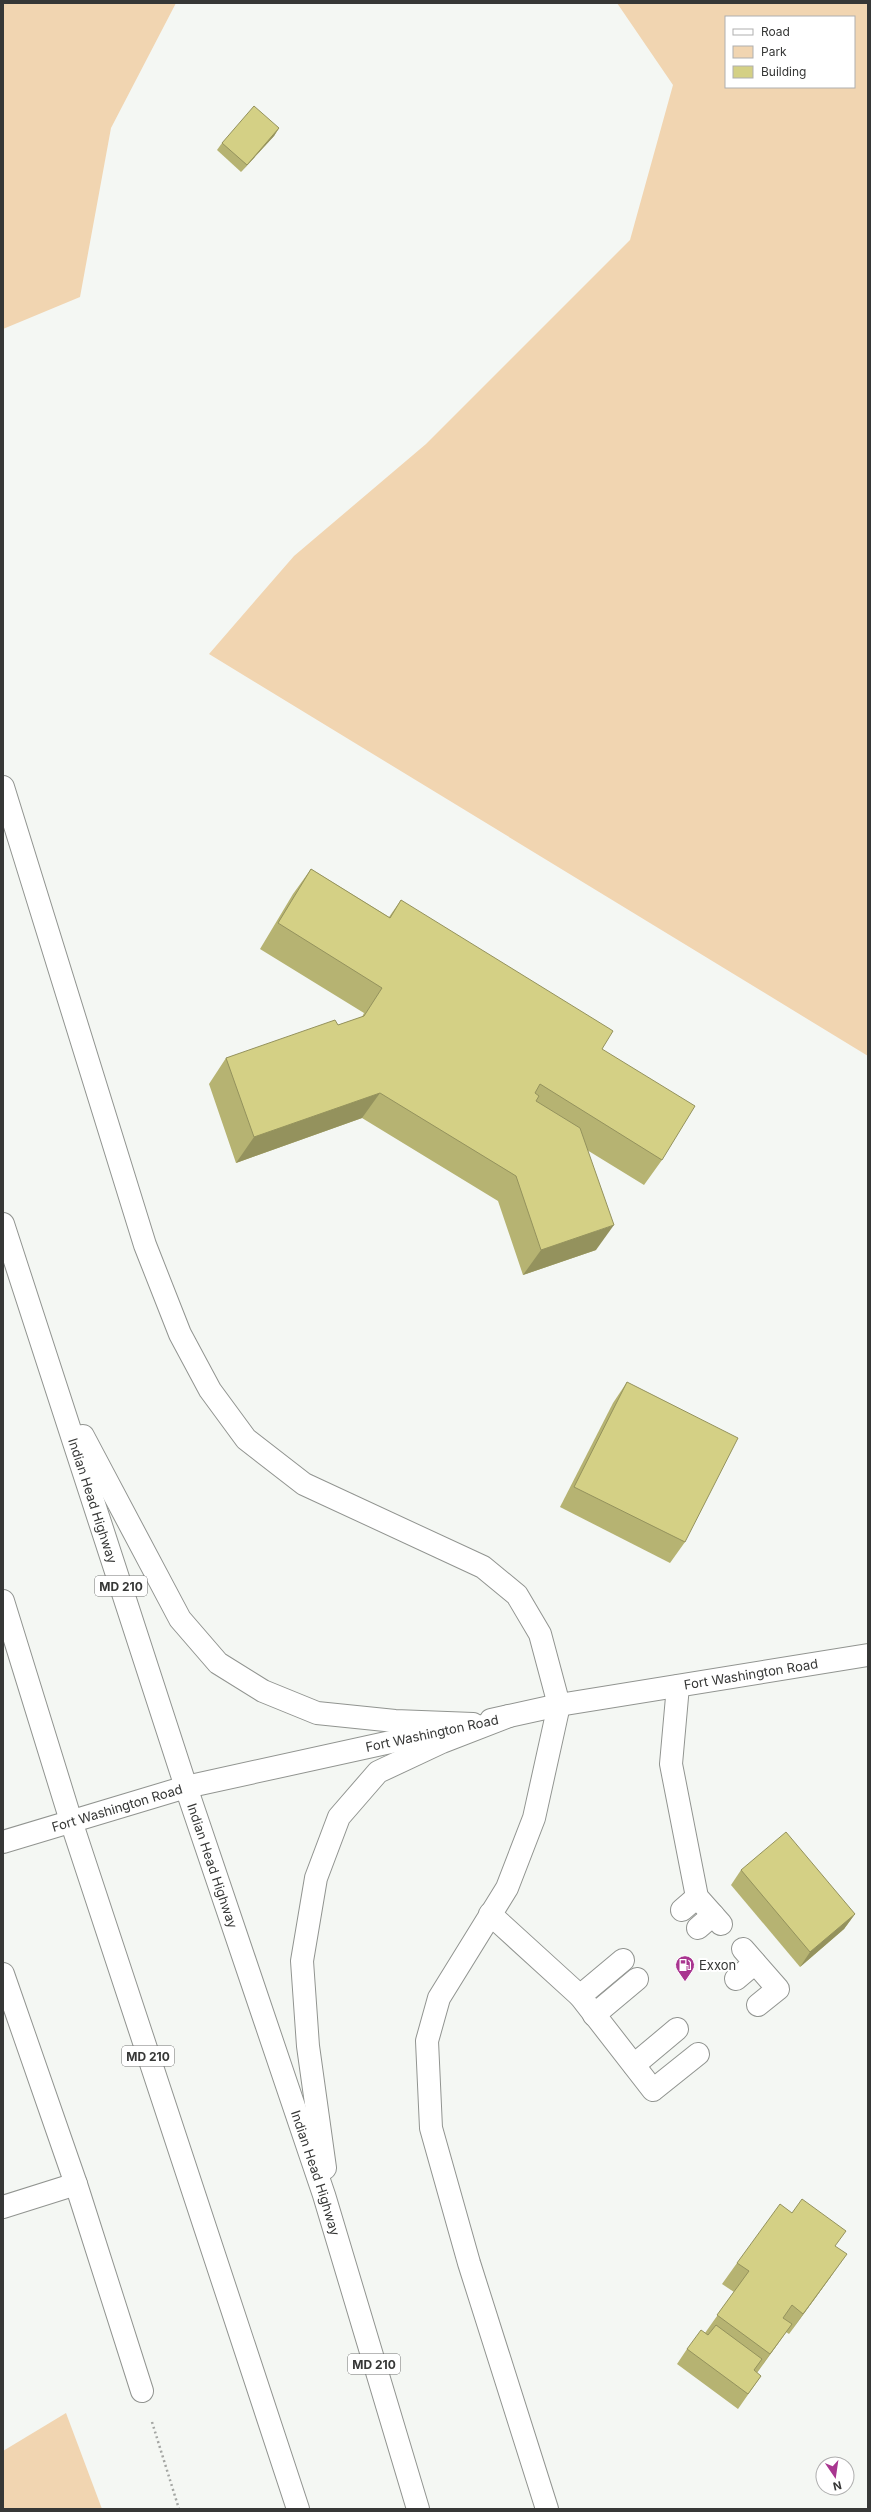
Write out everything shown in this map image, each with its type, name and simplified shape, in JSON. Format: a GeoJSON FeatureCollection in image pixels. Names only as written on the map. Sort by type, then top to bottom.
{"type":"FeatureCollection","features":[{"type":"Feature","properties":{"kind":"main road"},"geometry":{"type":"LineString","coordinates":[[3,787],[145,1245],[180,1334],[210,1390],[246,1439],[304,1484],[483,1567],[516,1595],[540,1634],[559,1705],[534,1818],[507,1888],[439,1998],[427,2041],[431,2128],[469,2263],[547,2509]]}},
{"type":"Feature","properties":{"kind":"main road","name":"Indian Head Highway"},"geometry":{"type":"LineString","coordinates":[[3,1224],[186,1787],[332,2221],[418,2509]]}},
{"type":"Feature","properties":{"kind":"main road"},"geometry":{"type":"LineString","coordinates":[[56,1384],[180,1619],[218,1663],[263,1690],[317,1713],[395,1721],[473,1724]]}},
{"type":"Feature","properties":{"kind":"main road","name":"MD 210"},"geometry":{"type":"LineString","coordinates":[[3,1601],[71,1821],[298,2509]]}},
{"type":"Feature","properties":{"kind":"main road","name":"Fort Washington Road"},"geometry":{"type":"LineString","coordinates":[[3,1842],[186,1787],[559,1705],[868,1655]]}},
{"type":"Feature","properties":{"kind":"main road"},"geometry":{"type":"LineString","coordinates":[[678,1686],[671,1764],[690,1903],[711,1922]]}},
{"type":"Feature","properties":{"kind":"main road"},"geometry":{"type":"LineString","coordinates":[[332,2221],[308,2046],[302,1961],[316,1878],[339,1817],[378,1772],[442,1742],[509,1716]]}},
{"type":"Feature","properties":{"kind":"main road"},"geometry":{"type":"LineString","coordinates":[[490,1914],[580,1996],[653,2090],[698,2054]]}},
{"type":"Feature","properties":{"kind":"main road"},"geometry":{"type":"LineString","coordinates":[[736,1979],[749,1956],[778,1989],[758,2005]]}},
{"type":"Feature","properties":{"kind":"main road"},"geometry":{"type":"LineString","coordinates":[[580,1996],[623,1960]]}},
{"type":"Feature","properties":{"kind":"main road"},"geometry":{"type":"LineString","coordinates":[[3,1974],[76,2184],[142,2392]]}},
{"type":"Feature","properties":{"kind":"main road"},"geometry":{"type":"LineString","coordinates":[[594,2015],[637,1979]]}},
{"type":"Feature","properties":{"kind":"main road"},"geometry":{"type":"LineString","coordinates":[[634,2065],[677,2029]]}},
{"type":"Feature","properties":{"kind":"main road"},"geometry":{"type":"LineString","coordinates":[[3,2207],[76,2184]]}},
{"type":"Feature","properties":{"kind":"path"},"geometry":{"type":"LineString","coordinates":[[142,2392],[179,2509]]}},
{"type":"Feature","properties":{"kind":"green space"},"geometry":{"type":"Polygon","coordinates":[[[3,3],[176,3],[111,128],[80,297],[3,329],[3,3]]]}},
{"type":"Feature","properties":{"kind":"green space"},"geometry":{"type":"Polygon","coordinates":[[[617,3],[868,3],[868,1056],[209,654],[294,556],[426,444],[630,240],[673,85],[617,3]]]}},
{"type":"Feature","properties":{"kind":"green space"},"geometry":{"type":"Polygon","coordinates":[[[66,2413],[102,2509],[3,2509],[3,2451],[66,2413]]]}},
{"type":"Feature","properties":{"kind":"building"},"geometry":{"type":"Polygon","coordinates":[[[254,106],[279,128],[247,165],[222,143],[254,106]]]}},
{"type":"Feature","properties":{"kind":"building"},"geometry":{"type":"Polygon","coordinates":[[[311,869],[390,918],[401,900],[613,1031],[602,1049],[695,1106],[662,1160],[540,1084],[535,1093],[539,1096],[536,1101],[580,1128],[614,1225],[541,1250],[516,1176],[380,1093],[254,1137],[226,1058],[335,1020],[338,1025],[364,1016],[382,988],[278,923],[311,869]]]}},
{"type":"Feature","properties":{"kind":"building"},"geometry":{"type":"Polygon","coordinates":[[[627,1382],[738,1438],[685,1542],[574,1487],[627,1382]]]}},
{"type":"Feature","properties":{"kind":"building"},"geometry":{"type":"Polygon","coordinates":[[[786,1832],[855,1914],[810,1952],[741,1870],[786,1832]]]}},
{"type":"Feature","properties":{"kind":"building"},"geometry":{"type":"Polygon","coordinates":[[[802,2199],[846,2231],[835,2246],[847,2254],[803,2314],[792,2305],[783,2318],[792,2324],[770,2354],[717,2315],[749,2271],[737,2263],[780,2204],[792,2213],[802,2199]]]}},
{"type":"Feature","properties":{"kind":"building"},"geometry":{"type":"Polygon","coordinates":[[[716,2325],[762,2359],[754,2370],[761,2376],[748,2394],[687,2349],[701,2330],[708,2335],[716,2325]]]}},
{"type":"Feature","properties":{"kind":"place","name":"Exxon"},"geometry":{"type":"Point","coordinates":[685,1982]}}]}
